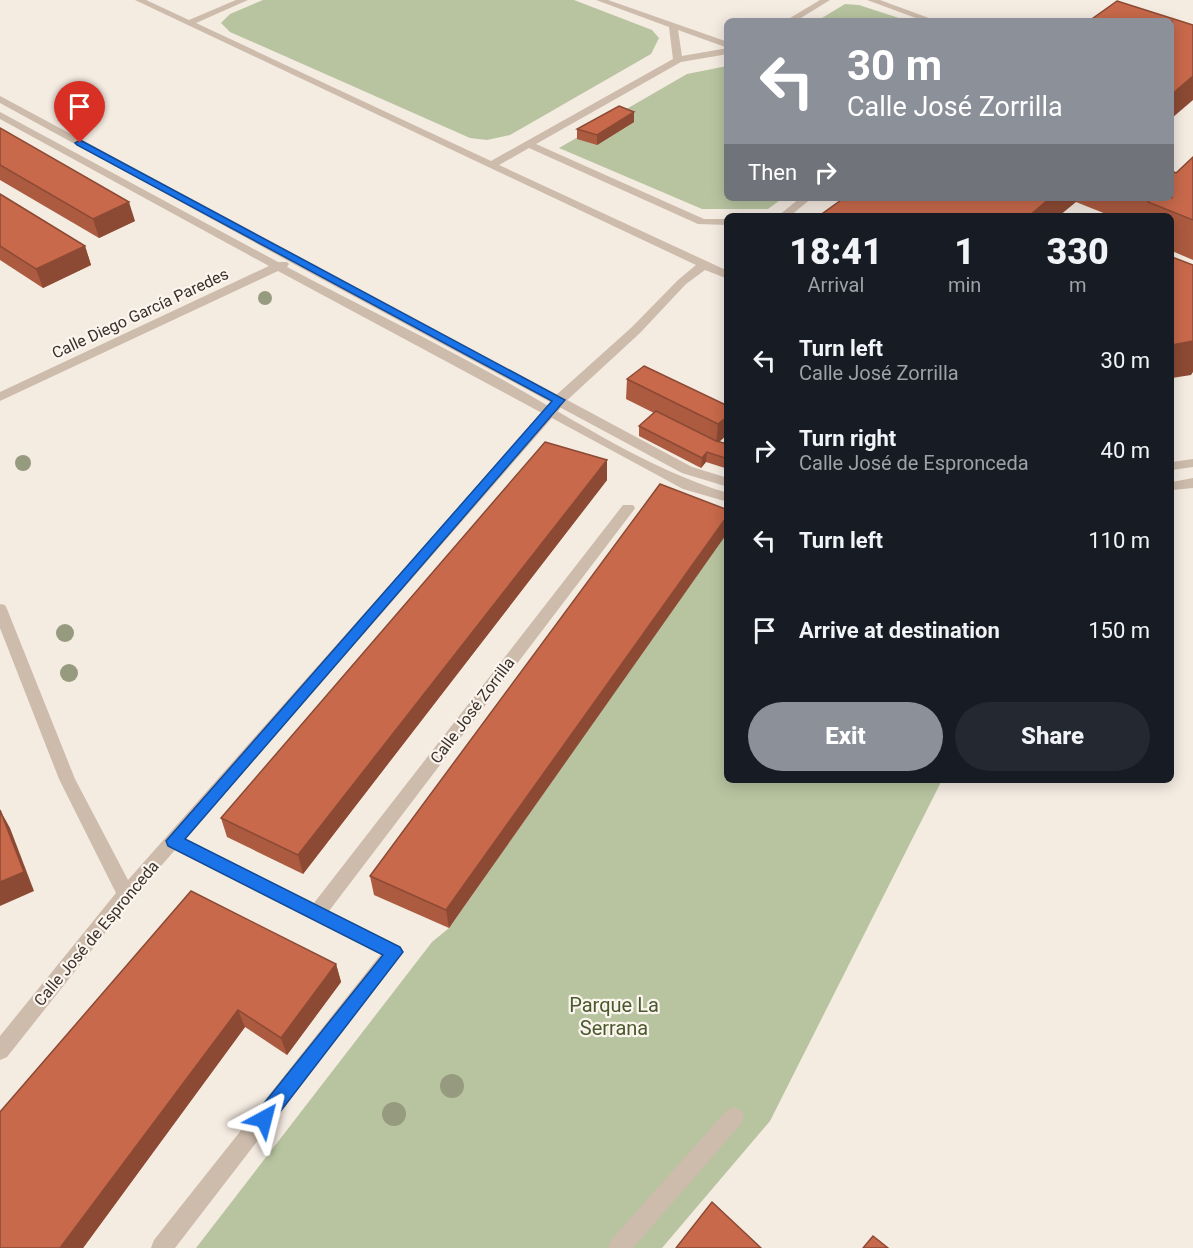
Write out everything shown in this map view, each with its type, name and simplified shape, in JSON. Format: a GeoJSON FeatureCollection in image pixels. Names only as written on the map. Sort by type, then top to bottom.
{"type":"FeatureCollection","features":[{"type":"Feature","properties":{"kind":"street"},"geometry":{"type":"LineString","coordinates":[[139,0],[724,274]]}},
{"type":"Feature","properties":{"kind":"street"},"geometry":{"type":"LineString","coordinates":[[189,23],[244,0]]}},
{"type":"Feature","properties":{"kind":"street"},"geometry":{"type":"LineString","coordinates":[[600,0],[724,44]]}},
{"type":"Feature","properties":{"kind":"street"},"geometry":{"type":"LineString","coordinates":[[794,18],[826,0]]}},
{"type":"Feature","properties":{"kind":"street"},"geometry":{"type":"LineString","coordinates":[[871,0],[924,18]]}},
{"type":"Feature","properties":{"kind":"street"},"geometry":{"type":"LineString","coordinates":[[673,27],[678,60]]}},
{"type":"Feature","properties":{"kind":"street"},"geometry":{"type":"LineString","coordinates":[[490,165],[678,60],[724,52]]}},
{"type":"Feature","properties":{"kind":"street"},"geometry":{"type":"LineString","coordinates":[[0,99],[555,406],[688,486],[724,497]]}},
{"type":"Feature","properties":{"kind":"street"},"geometry":{"type":"LineString","coordinates":[[0,115],[278,266],[687,470],[724,482]]}},
{"type":"Feature","properties":{"kind":"street"},"geometry":{"type":"LineString","coordinates":[[528,144],[702,222],[724,222]]}},
{"type":"Feature","properties":{"kind":"street"},"geometry":{"type":"LineString","coordinates":[[787,213],[803,201]]}},
{"type":"Feature","properties":{"kind":"street","name":"Calle Diego García Paredes"},"geometry":{"type":"LineString","coordinates":[[0,397],[294,260]]}},
{"type":"Feature","properties":{"kind":"street","name":"Calle José de Espronceda"},"geometry":{"type":"LineString","coordinates":[[0,1051],[126,894],[555,406],[616,350],[682,282],[704,265]]}},
{"type":"Feature","properties":{"kind":"street"},"geometry":{"type":"LineString","coordinates":[[1174,466],[1193,463]]}},
{"type":"Feature","properties":{"kind":"street"},"geometry":{"type":"LineString","coordinates":[[1174,486],[1193,483]]}},
{"type":"Feature","properties":{"kind":"street","name":"Calle José Zorrilla"},"geometry":{"type":"LineString","coordinates":[[317,913],[628,508]]}},
{"type":"Feature","properties":{"kind":"street"},"geometry":{"type":"LineString","coordinates":[[0,609],[68,779],[126,894]]}},
{"type":"Feature","properties":{"kind":"street"},"geometry":{"type":"LineString","coordinates":[[162,1248],[394,952],[174,841]]}},
{"type":"Feature","properties":{"kind":"street"},"geometry":{"type":"LineString","coordinates":[[619,1248],[734,1117]]}},
{"type":"Feature","properties":{"kind":"green space"},"geometry":{"type":"Polygon","coordinates":[[[263,0],[574,0],[652,30],[659,38],[651,54],[510,135],[487,140],[470,138],[230,32],[221,23],[230,14],[263,0]]]}},
{"type":"Feature","properties":{"kind":"green space"},"geometry":{"type":"Polygon","coordinates":[[[845,4],[859,5],[899,18],[822,18],[845,4]]]}},
{"type":"Feature","properties":{"kind":"green space"},"geometry":{"type":"Polygon","coordinates":[[[724,67],[724,201],[779,201],[768,209],[702,209],[559,148],[687,74],[724,67]]]}},
{"type":"Feature","properties":{"kind":"green space","name":"Parque La Serrana"},"geometry":{"type":"Polygon","coordinates":[[[724,536],[724,783],[940,783],[770,1121],[662,1248],[196,1248],[432,942],[449,928],[724,536]]]}},
{"type":"Feature","properties":{"kind":"building"},"geometry":{"type":"Polygon","coordinates":[[[1117,1],[1171,18],[1093,18],[1117,1]]]}},
{"type":"Feature","properties":{"kind":"building"},"geometry":{"type":"Polygon","coordinates":[[[1174,19],[1193,25],[1193,76],[1174,92],[1174,19]]]}},
{"type":"Feature","properties":{"kind":"building"},"geometry":{"type":"Polygon","coordinates":[[[619,106],[634,112],[597,135],[577,129],[619,106]]]}},
{"type":"Feature","properties":{"kind":"building"},"geometry":{"type":"Polygon","coordinates":[[[0,128],[129,202],[93,219],[0,165],[0,128]]]}},
{"type":"Feature","properties":{"kind":"building"},"geometry":{"type":"Polygon","coordinates":[[[1193,157],[1193,220],[1148,202],[1174,201],[1174,172],[1176,173],[1193,157]]]}},
{"type":"Feature","properties":{"kind":"building"},"geometry":{"type":"Polygon","coordinates":[[[0,194],[85,246],[36,269],[0,246],[0,194]]]}},
{"type":"Feature","properties":{"kind":"building"},"geometry":{"type":"Polygon","coordinates":[[[840,201],[1046,201],[1032,213],[823,213],[840,201]]]}},
{"type":"Feature","properties":{"kind":"building"},"geometry":{"type":"Polygon","coordinates":[[[1174,258],[1193,265],[1193,341],[1174,345],[1174,258]]]}},
{"type":"Feature","properties":{"kind":"building"},"geometry":{"type":"Polygon","coordinates":[[[644,366],[724,404],[724,419],[718,424],[627,379],[644,366]]]}},
{"type":"Feature","properties":{"kind":"building"},"geometry":{"type":"Polygon","coordinates":[[[656,411],[724,443],[724,458],[707,452],[702,458],[639,426],[656,411]]]}},
{"type":"Feature","properties":{"kind":"building"},"geometry":{"type":"Polygon","coordinates":[[[545,442],[607,460],[298,855],[221,818],[545,442]]]}},
{"type":"Feature","properties":{"kind":"building"},"geometry":{"type":"Polygon","coordinates":[[[660,484],[724,508],[724,521],[446,910],[370,876],[660,484]]]}},
{"type":"Feature","properties":{"kind":"building"},"geometry":{"type":"Polygon","coordinates":[[[0,810],[24,872],[0,882],[0,810]]]}},
{"type":"Feature","properties":{"kind":"building"},"geometry":{"type":"Polygon","coordinates":[[[191,891],[336,964],[281,1038],[238,1010],[60,1248],[0,1248],[0,1112],[191,891]]]}},
{"type":"Feature","properties":{"kind":"building"},"geometry":{"type":"Polygon","coordinates":[[[712,1202],[761,1248],[676,1248],[712,1202]]]}},
{"type":"Feature","properties":{"kind":"building"},"geometry":{"type":"Polygon","coordinates":[[[873,1236],[888,1248],[863,1248],[873,1236]]]}},
{"type":"Feature","properties":{"kind":"route"},"geometry":{"type":"LineString","coordinates":[[80,143],[294,260],[559,400],[174,841],[394,952],[264,1119]]}}]}
